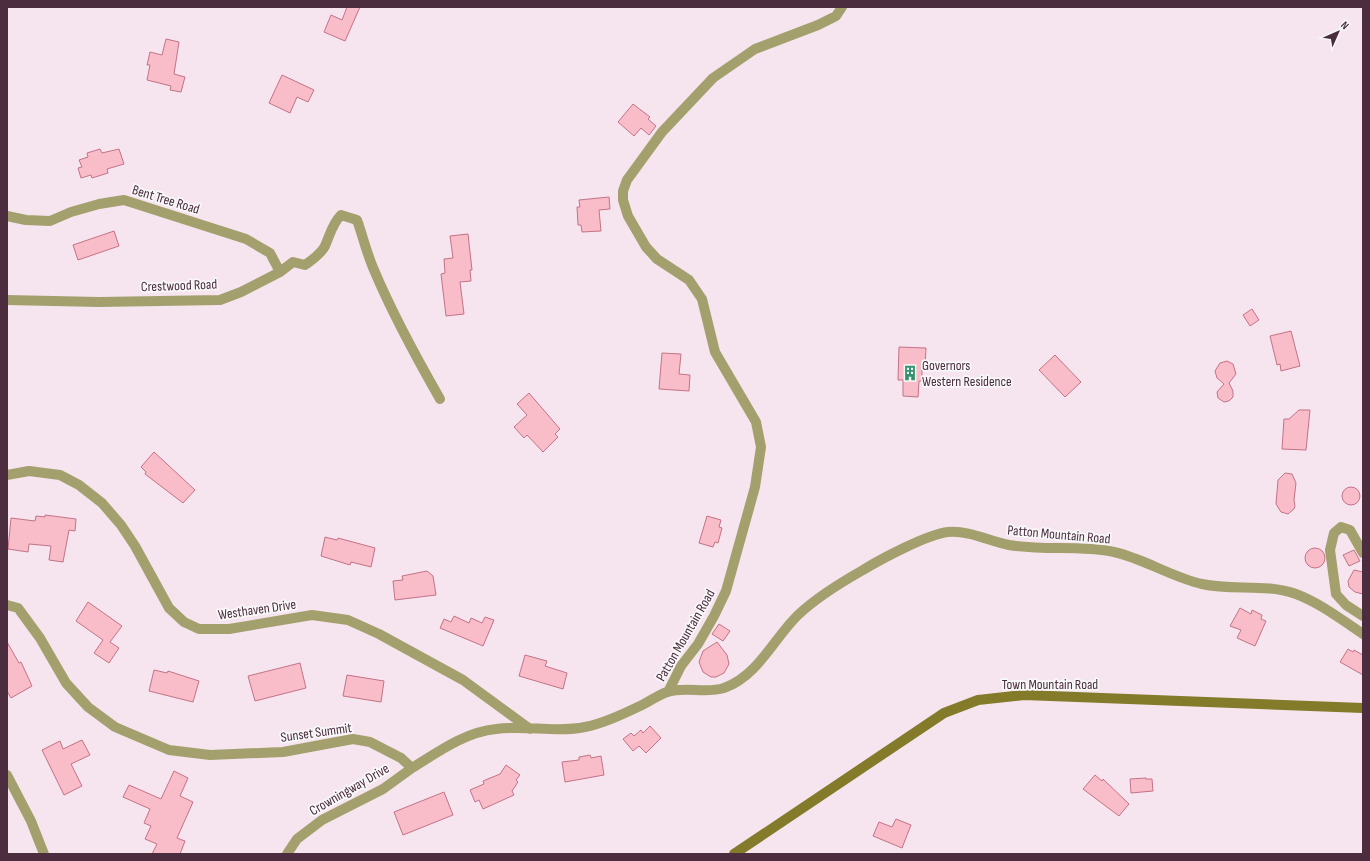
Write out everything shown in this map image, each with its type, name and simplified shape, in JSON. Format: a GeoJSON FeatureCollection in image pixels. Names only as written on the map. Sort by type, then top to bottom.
{"type":"FeatureCollection","features":[{"type":"Feature","properties":{"kind":"main road","name":"Town Mountain Road"},"geometry":{"type":"LineString","coordinates":[[734,854],[944,713],[978,700],[1024,695],[1363,708]]}},
{"type":"Feature","properties":{"kind":"street","name":"Patton Mountain Road"},"geometry":{"type":"LineString","coordinates":[[668,692],[681,666],[698,644],[726,591],[755,487],[761,447],[756,422],[715,352],[702,299],[689,280],[657,259],[646,247],[628,216],[623,200],[623,191],[627,180],[662,132],[713,78],[755,49],[818,25],[836,16],[842,7]]}},
{"type":"Feature","properties":{"kind":"street","name":"Bent Tree Road"},"geometry":{"type":"LineString","coordinates":[[7,216],[26,220],[50,221],[71,212],[99,204],[124,200],[246,239],[270,253],[280,272]]}},
{"type":"Feature","properties":{"kind":"street","name":"Crestwood Road"},"geometry":{"type":"LineString","coordinates":[[7,300],[99,302],[220,300],[241,292],[280,272],[293,262],[305,265],[317,256],[324,247],[334,222],[341,215],[357,220],[373,269],[393,312],[440,399]]}},
{"type":"Feature","properties":{"kind":"street","name":"Westhaven Drive"},"geometry":{"type":"LineString","coordinates":[[7,475],[29,471],[60,475],[79,485],[102,503],[121,525],[135,546],[169,608],[184,622],[199,629],[229,629],[312,615],[348,620],[379,634],[463,680],[530,729]]}},
{"type":"Feature","properties":{"kind":"street"},"geometry":{"type":"LineString","coordinates":[[1363,553],[1350,530],[1341,526],[1334,533],[1330,550],[1336,594],[1346,605],[1363,616]]}},
{"type":"Feature","properties":{"kind":"street","name":"Patton Mountain Road"},"geometry":{"type":"LineString","coordinates":[[668,692],[683,689],[713,690],[732,684],[758,663],[797,616],[823,595],[864,569],[944,532],[954,531],[1013,546],[1095,549],[1112,552],[1144,562],[1187,580],[1217,587],[1276,588],[1297,594],[1363,634]]}},
{"type":"Feature","properties":{"kind":"street","name":"Sunset Summit"},"geometry":{"type":"LineString","coordinates":[[7,605],[18,608],[40,638],[66,683],[88,707],[115,727],[169,750],[210,755],[283,752],[353,739],[370,742],[401,758],[412,768]]}},
{"type":"Feature","properties":{"kind":"street"},"geometry":{"type":"LineString","coordinates":[[412,768],[459,739],[496,729],[569,730],[588,726],[607,720],[668,692]]}},
{"type":"Feature","properties":{"kind":"street","name":"Crowningway Drive"},"geometry":{"type":"LineString","coordinates":[[287,854],[297,839],[322,820],[383,789],[412,768]]}},
{"type":"Feature","properties":{"kind":"street"},"geometry":{"type":"LineString","coordinates":[[7,775],[31,821],[44,854]]}},
{"type":"Feature","properties":{"kind":"building"},"geometry":{"type":"Polygon","coordinates":[[[347,7],[360,7],[345,41],[324,32],[331,15],[342,20],[347,7]]]}},
{"type":"Feature","properties":{"kind":"building"},"geometry":{"type":"Polygon","coordinates":[[[166,39],[179,42],[174,74],[185,77],[181,92],[170,90],[171,86],[147,80],[150,65],[147,65],[150,52],[162,55],[166,39]]]}},
{"type":"Feature","properties":{"kind":"building"},"geometry":{"type":"Polygon","coordinates":[[[282,75],[314,90],[308,102],[297,97],[290,113],[269,103],[282,75]]]}},
{"type":"Feature","properties":{"kind":"building"},"geometry":{"type":"Polygon","coordinates":[[[633,104],[650,117],[648,119],[656,126],[649,135],[641,128],[634,136],[618,122],[633,104]]]}},
{"type":"Feature","properties":{"kind":"building"},"geometry":{"type":"Polygon","coordinates":[[[100,149],[102,153],[119,149],[124,164],[107,169],[108,173],[92,178],[91,175],[81,178],[78,168],[82,167],[79,160],[88,157],[87,153],[100,149]]]}},
{"type":"Feature","properties":{"kind":"building"},"geometry":{"type":"Polygon","coordinates":[[[609,197],[610,209],[599,210],[601,231],[582,232],[581,225],[578,225],[577,207],[580,207],[579,200],[609,197]]]}},
{"type":"Feature","properties":{"kind":"building"},"geometry":{"type":"Polygon","coordinates":[[[114,231],[119,246],[78,260],[73,245],[114,231]]]}},
{"type":"Feature","properties":{"kind":"building"},"geometry":{"type":"Polygon","coordinates":[[[468,234],[472,270],[470,270],[471,281],[460,282],[464,314],[446,316],[441,274],[445,273],[444,259],[453,258],[450,236],[468,234]]]}},
{"type":"Feature","properties":{"kind":"building"},"geometry":{"type":"Polygon","coordinates":[[[1252,309],[1259,320],[1250,326],[1243,315],[1252,309]]]}},
{"type":"Feature","properties":{"kind":"building"},"geometry":{"type":"Polygon","coordinates":[[[1291,331],[1300,366],[1281,371],[1280,364],[1277,365],[1270,336],[1291,331]]]}},
{"type":"Feature","properties":{"kind":"building","name":"Governors Western Residence"},"geometry":{"type":"Polygon","coordinates":[[[899,347],[926,348],[925,370],[922,370],[922,381],[919,381],[918,397],[903,396],[903,380],[898,380],[899,347]]]}},
{"type":"Feature","properties":{"kind":"building"},"geometry":{"type":"Polygon","coordinates":[[[662,353],[681,354],[679,374],[690,375],[689,391],[659,389],[662,353]]]}},
{"type":"Feature","properties":{"kind":"building"},"geometry":{"type":"Polygon","coordinates":[[[1055,355],[1081,382],[1065,397],[1039,370],[1055,355]]]}},
{"type":"Feature","properties":{"kind":"building"},"geometry":{"type":"Polygon","coordinates":[[[1227,361],[1233,364],[1236,374],[1229,383],[1233,391],[1233,397],[1229,401],[1224,402],[1218,398],[1217,392],[1224,384],[1217,378],[1215,371],[1220,363],[1227,361]]]}},
{"type":"Feature","properties":{"kind":"building"},"geometry":{"type":"Polygon","coordinates":[[[529,393],[560,429],[555,434],[558,437],[543,452],[527,435],[524,438],[514,427],[527,415],[517,404],[529,393]]]}},
{"type":"Feature","properties":{"kind":"building"},"geometry":{"type":"Polygon","coordinates":[[[1299,410],[1310,410],[1306,450],[1282,449],[1284,419],[1289,419],[1299,410]]]}},
{"type":"Feature","properties":{"kind":"building"},"geometry":{"type":"Polygon","coordinates":[[[154,452],[195,490],[183,503],[145,474],[146,472],[141,467],[154,452]]]}},
{"type":"Feature","properties":{"kind":"building"},"geometry":{"type":"Polygon","coordinates":[[[1285,473],[1292,474],[1296,483],[1294,500],[1295,506],[1294,509],[1288,514],[1281,512],[1276,504],[1278,480],[1285,473]]]}},
{"type":"Feature","properties":{"kind":"building"},"geometry":{"type":"Polygon","coordinates":[[[1351,487],[1357,490],[1360,496],[1357,502],[1351,505],[1345,502],[1342,496],[1345,490],[1351,487]]]}},
{"type":"Feature","properties":{"kind":"building"},"geometry":{"type":"Polygon","coordinates":[[[45,515],[76,519],[75,531],[69,530],[63,562],[49,560],[51,546],[29,544],[28,552],[8,549],[11,518],[35,521],[36,516],[45,517],[45,515]]]}},
{"type":"Feature","properties":{"kind":"building"},"geometry":{"type":"Polygon","coordinates":[[[707,516],[721,520],[719,527],[722,528],[718,543],[715,542],[713,547],[699,543],[707,516]]]}},
{"type":"Feature","properties":{"kind":"building"},"geometry":{"type":"Polygon","coordinates":[[[325,537],[337,540],[338,538],[375,548],[371,567],[351,562],[350,565],[321,556],[325,537]]]}},
{"type":"Feature","properties":{"kind":"building"},"geometry":{"type":"Polygon","coordinates":[[[1311,548],[1319,548],[1325,554],[1325,562],[1319,568],[1311,568],[1305,562],[1305,554],[1311,548]]]}},
{"type":"Feature","properties":{"kind":"building"},"geometry":{"type":"Polygon","coordinates":[[[1354,550],[1360,561],[1349,566],[1343,555],[1354,550]]]}},
{"type":"Feature","properties":{"kind":"building"},"geometry":{"type":"Polygon","coordinates":[[[1354,570],[1363,572],[1363,594],[1355,592],[1349,587],[1348,581],[1354,570]]]}},
{"type":"Feature","properties":{"kind":"building"},"geometry":{"type":"Polygon","coordinates":[[[427,571],[433,576],[436,595],[395,600],[393,581],[403,580],[402,576],[427,571]]]}},
{"type":"Feature","properties":{"kind":"building"},"geometry":{"type":"Polygon","coordinates":[[[88,602],[122,626],[110,642],[119,648],[109,663],[94,653],[103,640],[76,621],[88,602]]]}},
{"type":"Feature","properties":{"kind":"building"},"geometry":{"type":"Polygon","coordinates":[[[1240,608],[1251,614],[1252,610],[1262,615],[1261,619],[1266,621],[1255,646],[1237,638],[1241,630],[1230,626],[1240,608]]]}},
{"type":"Feature","properties":{"kind":"building"},"geometry":{"type":"Polygon","coordinates":[[[454,616],[469,623],[471,618],[482,623],[485,617],[494,620],[483,646],[440,628],[444,619],[451,622],[454,616]]]}},
{"type":"Feature","properties":{"kind":"building"},"geometry":{"type":"Polygon","coordinates":[[[719,624],[730,631],[723,641],[712,634],[719,624]]]}},
{"type":"Feature","properties":{"kind":"building"},"geometry":{"type":"Polygon","coordinates":[[[7,642],[19,663],[21,662],[32,686],[11,698],[7,691],[7,642]]]}},
{"type":"Feature","properties":{"kind":"building"},"geometry":{"type":"Polygon","coordinates":[[[717,642],[727,655],[729,664],[724,673],[716,677],[711,677],[703,672],[699,662],[703,651],[717,642]]]}},
{"type":"Feature","properties":{"kind":"building"},"geometry":{"type":"Polygon","coordinates":[[[1348,649],[1353,652],[1354,650],[1363,655],[1363,675],[1340,662],[1348,649]]]}},
{"type":"Feature","properties":{"kind":"building"},"geometry":{"type":"Polygon","coordinates":[[[525,655],[547,661],[545,666],[567,673],[563,689],[519,676],[525,655]]]}},
{"type":"Feature","properties":{"kind":"building"},"geometry":{"type":"Polygon","coordinates":[[[300,663],[306,688],[255,701],[248,676],[300,663]]]}},
{"type":"Feature","properties":{"kind":"building"},"geometry":{"type":"Polygon","coordinates":[[[154,670],[167,673],[168,671],[199,681],[193,702],[149,691],[154,670]]]}},
{"type":"Feature","properties":{"kind":"building"},"geometry":{"type":"Polygon","coordinates":[[[347,675],[384,681],[381,702],[343,696],[347,675]]]}},
{"type":"Feature","properties":{"kind":"building"},"geometry":{"type":"Polygon","coordinates":[[[650,726],[661,738],[646,753],[639,746],[633,751],[623,739],[631,733],[634,736],[641,730],[643,733],[650,726]]]}},
{"type":"Feature","properties":{"kind":"building"},"geometry":{"type":"Polygon","coordinates":[[[82,740],[90,755],[71,764],[82,786],[64,795],[42,750],[60,741],[63,749],[82,740]]]}},
{"type":"Feature","properties":{"kind":"building"},"geometry":{"type":"Polygon","coordinates":[[[590,755],[591,758],[601,756],[604,775],[565,782],[562,762],[579,760],[579,757],[590,755]]]}},
{"type":"Feature","properties":{"kind":"building"},"geometry":{"type":"Polygon","coordinates":[[[506,765],[520,775],[516,780],[518,782],[512,791],[514,795],[483,809],[479,800],[475,802],[470,790],[484,784],[483,781],[500,774],[506,765]]]}},
{"type":"Feature","properties":{"kind":"building"},"geometry":{"type":"Polygon","coordinates":[[[174,771],[188,778],[180,796],[193,802],[177,838],[185,841],[180,854],[152,854],[157,844],[145,839],[151,826],[144,823],[150,809],[123,797],[129,785],[161,799],[174,771]]]}},
{"type":"Feature","properties":{"kind":"building"},"geometry":{"type":"Polygon","coordinates":[[[1095,775],[1102,781],[1103,779],[1129,804],[1119,816],[1083,789],[1095,775]]]}},
{"type":"Feature","properties":{"kind":"building"},"geometry":{"type":"Polygon","coordinates":[[[1130,779],[1152,779],[1153,791],[1131,793],[1130,779]]]}},
{"type":"Feature","properties":{"kind":"building"},"geometry":{"type":"Polygon","coordinates":[[[444,792],[453,815],[403,835],[394,812],[444,792]]]}},
{"type":"Feature","properties":{"kind":"building"},"geometry":{"type":"Polygon","coordinates":[[[896,819],[911,825],[902,848],[873,836],[879,822],[892,827],[896,819]]]}},
{"type":"Feature","properties":{"kind":"place","name":"Governors Western Residence"},"geometry":{"type":"Point","coordinates":[910,373]}}]}
